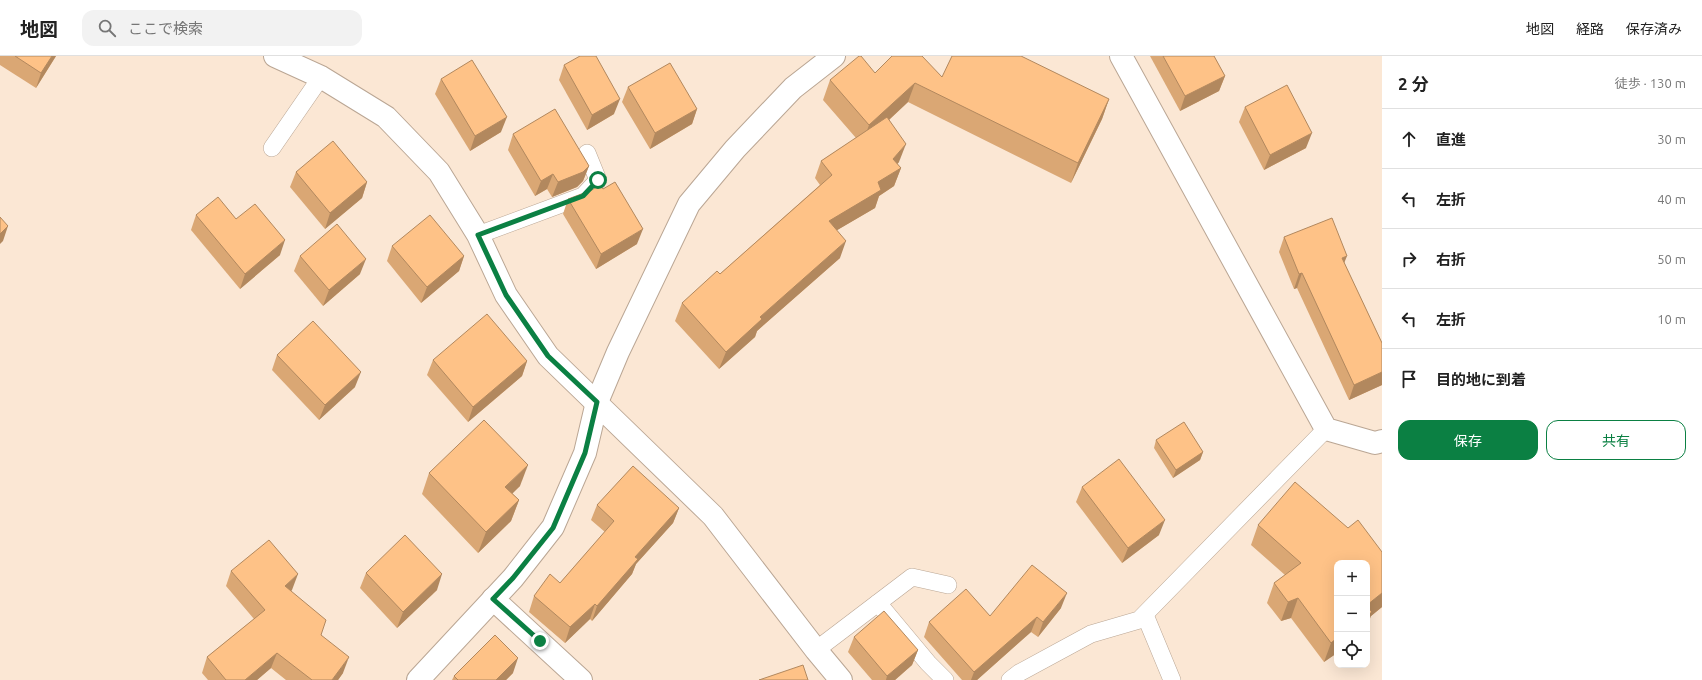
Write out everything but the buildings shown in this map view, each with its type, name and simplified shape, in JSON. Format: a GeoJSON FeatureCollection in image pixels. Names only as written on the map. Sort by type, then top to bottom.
{"type":"FeatureCollection","features":[{"type":"Feature","properties":{"kind":"street"},"geometry":{"type":"LineString","coordinates":[[275,56],[321,77],[386,117],[439,172],[478,235],[506,295],[548,356],[713,516],[816,650],[841,680]]}},
{"type":"Feature","properties":{"kind":"street"},"geometry":{"type":"LineString","coordinates":[[418,680],[513,578],[553,528],[585,453],[597,402],[649,284],[689,204],[735,149],[793,88],[834,56]]}},
{"type":"Feature","properties":{"kind":"street"},"geometry":{"type":"LineString","coordinates":[[1121,56],[1326,429],[1375,443],[1382,441]]}},
{"type":"Feature","properties":{"kind":"street"},"geometry":{"type":"LineString","coordinates":[[493,599],[581,680]]}},
{"type":"Feature","properties":{"kind":"lane"},"geometry":{"type":"LineString","coordinates":[[272,148],[321,77]]}},
{"type":"Feature","properties":{"kind":"lane"},"geometry":{"type":"LineString","coordinates":[[478,235],[583,196],[598,180],[587,152]]}},
{"type":"Feature","properties":{"kind":"lane"},"geometry":{"type":"LineString","coordinates":[[1010,680],[1019,673],[1090,634],[1139,620],[1326,429]]}},
{"type":"Feature","properties":{"kind":"lane"},"geometry":{"type":"LineString","coordinates":[[816,650],[912,577],[948,585]]}},
{"type":"Feature","properties":{"kind":"lane"},"geometry":{"type":"LineString","coordinates":[[878,603],[928,663],[945,680]]}},
{"type":"Feature","properties":{"kind":"lane"},"geometry":{"type":"LineString","coordinates":[[1145,615],[1172,680]]}},
{"type":"Feature","properties":{"kind":"route"},"geometry":{"type":"LineString","coordinates":[[540,641],[493,599],[513,578],[553,528],[585,453],[597,402],[548,356],[506,295],[478,235],[583,196],[598,180]]}}]}
